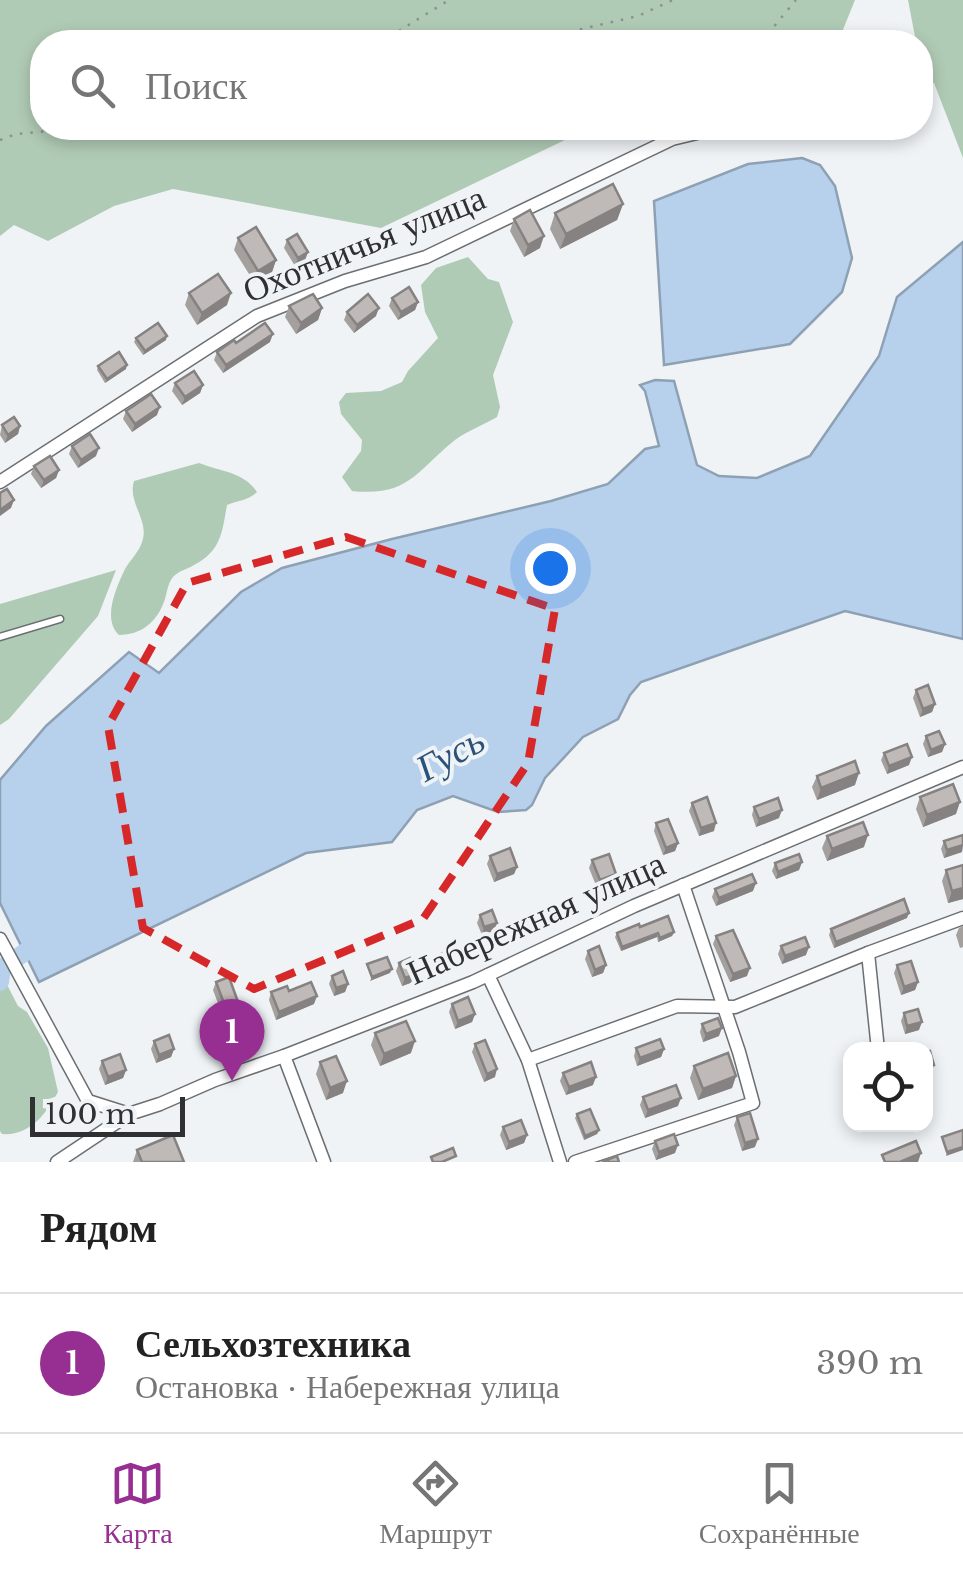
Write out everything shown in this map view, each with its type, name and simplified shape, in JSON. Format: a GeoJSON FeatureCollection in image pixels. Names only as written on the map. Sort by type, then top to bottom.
{"type":"FeatureCollection","features":[{"type":"Feature","properties":{"kind":"street","name":"Охотничья улица"},"geometry":{"type":"LineString","coordinates":[[0,482],[256,316],[344,280],[426,257],[670,140]]}},
{"type":"Feature","properties":{"kind":"street","name":"Набережная улица"},"geometry":{"type":"LineString","coordinates":[[57,1162],[129,1114],[488,975],[683,885],[963,767]]}},
{"type":"Feature","properties":{"kind":"street"},"geometry":{"type":"LineString","coordinates":[[576,1162],[754,1103],[683,885]]}},
{"type":"Feature","properties":{"kind":"street"},"geometry":{"type":"LineString","coordinates":[[528,1060],[677,1006],[735,1008],[963,918]]}},
{"type":"Feature","properties":{"kind":"street"},"geometry":{"type":"LineString","coordinates":[[1,940],[88,1101],[129,1114]]}},
{"type":"Feature","properties":{"kind":"street"},"geometry":{"type":"LineString","coordinates":[[868,953],[877,1042]]}},
{"type":"Feature","properties":{"kind":"street"},"geometry":{"type":"LineString","coordinates":[[488,975],[528,1060],[560,1162]]}},
{"type":"Feature","properties":{"kind":"street"},"geometry":{"type":"LineString","coordinates":[[284,1056],[324,1162]]}},
{"type":"Feature","properties":{"kind":"lane"},"geometry":{"type":"LineString","coordinates":[[0,637],[60,619]]}},
{"type":"Feature","properties":{"kind":"path"},"geometry":{"type":"LineString","coordinates":[[400,30],[448,0]]}},
{"type":"Feature","properties":{"kind":"path"},"geometry":{"type":"LineString","coordinates":[[578,30],[638,16],[673,0]]}},
{"type":"Feature","properties":{"kind":"path"},"geometry":{"type":"LineString","coordinates":[[770,30],[796,0]]}},
{"type":"Feature","properties":{"kind":"path"},"geometry":{"type":"LineString","coordinates":[[0,140],[30,133]]}},
{"type":"Feature","properties":{"kind":"highlighted area"},"geometry":{"type":"Polygon","coordinates":[[[346,537],[555,609],[528,763],[423,919],[254,989],[143,928],[108,726],[187,583],[346,537]]]}},
{"type":"Feature","properties":{"kind":"green space"},"geometry":{"type":"Polygon","coordinates":[[[0,0],[855,0],[843,30],[30,30],[30,140],[565,140],[381,228],[173,189],[114,206],[48,241],[14,225],[0,236],[0,0]]]}},
{"type":"Feature","properties":{"kind":"green space"},"geometry":{"type":"Polygon","coordinates":[[[908,0],[963,0],[963,158],[933,83],[933,30],[914,30],[908,0]]]}},
{"type":"Feature","properties":{"kind":"green space"},"geometry":{"type":"Polygon","coordinates":[[[468,257],[488,279],[499,282],[513,322],[493,375],[500,407],[497,417],[455,440],[399,486],[371,492],[352,491],[342,477],[361,451],[362,440],[341,414],[339,402],[346,393],[381,391],[402,382],[438,338],[425,312],[421,285],[436,268],[468,257]]]}},
{"type":"Feature","properties":{"kind":"green space"},"geometry":{"type":"Polygon","coordinates":[[[199,463],[239,476],[257,492],[227,505],[215,547],[203,560],[173,577],[153,620],[142,629],[119,635],[112,621],[112,603],[144,534],[133,496],[134,481],[199,463]]]}},
{"type":"Feature","properties":{"kind":"green space"},"geometry":{"type":"Polygon","coordinates":[[[116,570],[98,616],[0,725],[0,604],[116,570]]]}},
{"type":"Feature","properties":{"kind":"green space"},"geometry":{"type":"Polygon","coordinates":[[[0,971],[18,1006],[27,1012],[48,1048],[58,1092],[36,1122],[12,1134],[0,1131],[0,971]]]}},
{"type":"Feature","properties":{"kind":"water"},"geometry":{"type":"Polygon","coordinates":[[[802,158],[820,165],[835,186],[852,258],[842,292],[790,344],[664,365],[654,201],[748,164],[802,158]]]}},
{"type":"Feature","properties":{"kind":"water"},"geometry":{"type":"Polygon","coordinates":[[[963,242],[963,639],[845,611],[641,682],[618,719],[583,737],[545,778],[526,810],[498,812],[453,796],[417,810],[392,842],[306,853],[39,982],[0,903],[0,780],[46,726],[129,652],[159,673],[241,592],[282,568],[608,484],[645,449],[659,446],[640,385],[655,380],[674,381],[697,465],[719,476],[757,478],[810,456],[879,356],[897,297],[963,242]]]}},
{"type":"Feature","properties":{"kind":"building"},"geometry":{"type":"Polygon","coordinates":[[[613,184],[623,204],[566,234],[555,213],[613,184]]]}},
{"type":"Feature","properties":{"kind":"building"},"geometry":{"type":"Polygon","coordinates":[[[530,210],[544,236],[528,245],[514,219],[530,210]]]}},
{"type":"Feature","properties":{"kind":"building"},"geometry":{"type":"Polygon","coordinates":[[[256,227],[276,260],[258,271],[238,238],[256,227]]]}},
{"type":"Feature","properties":{"kind":"building"},"geometry":{"type":"Polygon","coordinates":[[[297,234],[308,252],[298,258],[287,240],[297,234]]]}},
{"type":"Feature","properties":{"kind":"building"},"geometry":{"type":"Polygon","coordinates":[[[218,274],[231,293],[202,313],[189,293],[218,274]]]}},
{"type":"Feature","properties":{"kind":"building"},"geometry":{"type":"Polygon","coordinates":[[[409,287],[418,302],[401,312],[392,298],[409,287]]]}},
{"type":"Feature","properties":{"kind":"building"},"geometry":{"type":"Polygon","coordinates":[[[313,294],[322,308],[301,323],[289,306],[313,294]]]}},
{"type":"Feature","properties":{"kind":"building"},"geometry":{"type":"Polygon","coordinates":[[[368,294],[379,308],[357,325],[347,312],[368,294]]]}},
{"type":"Feature","properties":{"kind":"building"},"geometry":{"type":"Polygon","coordinates":[[[158,323],[167,336],[145,351],[136,338],[158,323]]]}},
{"type":"Feature","properties":{"kind":"building"},"geometry":{"type":"Polygon","coordinates":[[[265,323],[273,334],[226,365],[217,352],[265,323]]]}},
{"type":"Feature","properties":{"kind":"building"},"geometry":{"type":"Polygon","coordinates":[[[119,352],[127,365],[107,379],[98,366],[119,352]]]}},
{"type":"Feature","properties":{"kind":"building"},"geometry":{"type":"Polygon","coordinates":[[[194,371],[203,385],[185,397],[175,383],[194,371]]]}},
{"type":"Feature","properties":{"kind":"building"},"geometry":{"type":"Polygon","coordinates":[[[151,394],[160,407],[135,424],[126,411],[151,394]]]}},
{"type":"Feature","properties":{"kind":"building"},"geometry":{"type":"Polygon","coordinates":[[[14,417],[20,426],[8,435],[2,425],[14,417]]]}},
{"type":"Feature","properties":{"kind":"building"},"geometry":{"type":"Polygon","coordinates":[[[90,434],[99,448],[81,460],[72,446],[90,434]]]}},
{"type":"Feature","properties":{"kind":"building"},"geometry":{"type":"Polygon","coordinates":[[[50,456],[59,470],[44,480],[34,466],[50,456]]]}},
{"type":"Feature","properties":{"kind":"building"},"geometry":{"type":"Polygon","coordinates":[[[7,489],[14,500],[0,510],[0,493],[7,489]]]}},
{"type":"Feature","properties":{"kind":"building"},"geometry":{"type":"Polygon","coordinates":[[[928,685],[935,704],[923,709],[916,690],[928,685]]]}},
{"type":"Feature","properties":{"kind":"building"},"geometry":{"type":"Polygon","coordinates":[[[939,731],[945,744],[931,750],[926,736],[939,731]]]}},
{"type":"Feature","properties":{"kind":"building"},"geometry":{"type":"Polygon","coordinates":[[[907,744],[912,757],[889,766],[884,753],[907,744]]]}},
{"type":"Feature","properties":{"kind":"building"},"geometry":{"type":"Polygon","coordinates":[[[855,761],[859,773],[821,788],[817,776],[855,761]]]}},
{"type":"Feature","properties":{"kind":"building"},"geometry":{"type":"Polygon","coordinates":[[[953,784],[960,802],[927,815],[920,797],[953,784]]]}},
{"type":"Feature","properties":{"kind":"building"},"geometry":{"type":"Polygon","coordinates":[[[707,797],[716,823],[701,828],[692,803],[707,797]]]}},
{"type":"Feature","properties":{"kind":"building"},"geometry":{"type":"Polygon","coordinates":[[[778,798],[782,810],[759,819],[754,807],[778,798]]]}},
{"type":"Feature","properties":{"kind":"building"},"geometry":{"type":"Polygon","coordinates":[[[668,819],[678,843],[666,848],[656,823],[668,819]]]}},
{"type":"Feature","properties":{"kind":"building"},"geometry":{"type":"Polygon","coordinates":[[[863,822],[868,835],[832,849],[827,836],[863,822]]]}},
{"type":"Feature","properties":{"kind":"building"},"geometry":{"type":"Polygon","coordinates":[[[963,835],[963,845],[947,850],[944,841],[963,835]]]}},
{"type":"Feature","properties":{"kind":"building"},"geometry":{"type":"Polygon","coordinates":[[[510,848],[517,867],[497,874],[490,856],[510,848]]]}},
{"type":"Feature","properties":{"kind":"building"},"geometry":{"type":"Polygon","coordinates":[[[609,854],[616,874],[600,880],[592,860],[609,854]]]}},
{"type":"Feature","properties":{"kind":"building"},"geometry":{"type":"Polygon","coordinates":[[[799,854],[802,862],[778,872],[775,863],[799,854]]]}},
{"type":"Feature","properties":{"kind":"building"},"geometry":{"type":"Polygon","coordinates":[[[963,865],[963,888],[952,891],[946,870],[963,865]]]}},
{"type":"Feature","properties":{"kind":"building"},"geometry":{"type":"Polygon","coordinates":[[[752,874],[756,883],[719,898],[715,889],[752,874]]]}},
{"type":"Feature","properties":{"kind":"building"},"geometry":{"type":"Polygon","coordinates":[[[904,899],[909,913],[836,942],[831,929],[904,899]]]}},
{"type":"Feature","properties":{"kind":"building"},"geometry":{"type":"Polygon","coordinates":[[[492,910],[497,923],[484,927],[480,915],[492,910]]]}},
{"type":"Feature","properties":{"kind":"building"},"geometry":{"type":"Polygon","coordinates":[[[668,916],[674,932],[660,938],[658,933],[622,947],[617,933],[668,916]]]}},
{"type":"Feature","properties":{"kind":"building"},"geometry":{"type":"Polygon","coordinates":[[[733,930],[750,968],[733,974],[716,936],[733,930]]]}},
{"type":"Feature","properties":{"kind":"building"},"geometry":{"type":"Polygon","coordinates":[[[805,937],[809,947],[785,956],[781,946],[805,937]]]}},
{"type":"Feature","properties":{"kind":"building"},"geometry":{"type":"Polygon","coordinates":[[[599,946],[606,965],[595,970],[588,951],[599,946]]]}},
{"type":"Feature","properties":{"kind":"building"},"geometry":{"type":"Polygon","coordinates":[[[450,950],[454,960],[439,966],[436,956],[450,950]]]}},
{"type":"Feature","properties":{"kind":"building"},"geometry":{"type":"Polygon","coordinates":[[[387,957],[392,969],[372,977],[367,964],[387,957]]]}},
{"type":"Feature","properties":{"kind":"building"},"geometry":{"type":"Polygon","coordinates":[[[410,958],[416,974],[405,978],[399,963],[410,958]]]}},
{"type":"Feature","properties":{"kind":"building"},"geometry":{"type":"Polygon","coordinates":[[[911,961],[918,982],[904,987],[897,965],[911,961]]]}},
{"type":"Feature","properties":{"kind":"building"},"geometry":{"type":"Polygon","coordinates":[[[343,971],[348,984],[336,988],[332,976],[343,971]]]}},
{"type":"Feature","properties":{"kind":"building"},"geometry":{"type":"Polygon","coordinates":[[[229,977],[238,1002],[225,1006],[216,982],[229,977]]]}},
{"type":"Feature","properties":{"kind":"building"},"geometry":{"type":"Polygon","coordinates":[[[311,982],[317,996],[279,1012],[271,992],[287,986],[289,991],[311,982]]]}},
{"type":"Feature","properties":{"kind":"building"},"geometry":{"type":"Polygon","coordinates":[[[468,997],[475,1014],[458,1021],[452,1004],[468,997]]]}},
{"type":"Feature","properties":{"kind":"building"},"geometry":{"type":"Polygon","coordinates":[[[918,1009],[922,1022],[907,1026],[904,1013],[918,1009]]]}},
{"type":"Feature","properties":{"kind":"building"},"geometry":{"type":"Polygon","coordinates":[[[718,1018],[722,1028],[706,1034],[702,1024],[718,1018]]]}},
{"type":"Feature","properties":{"kind":"building"},"geometry":{"type":"Polygon","coordinates":[[[406,1021],[415,1041],[384,1054],[375,1033],[406,1021]]]}},
{"type":"Feature","properties":{"kind":"building"},"geometry":{"type":"Polygon","coordinates":[[[169,1035],[174,1049],[159,1055],[154,1041],[169,1035]]]}},
{"type":"Feature","properties":{"kind":"building"},"geometry":{"type":"Polygon","coordinates":[[[660,1039],[664,1049],[640,1058],[636,1048],[660,1039]]]}},
{"type":"Feature","properties":{"kind":"building"},"geometry":{"type":"Polygon","coordinates":[[[485,1040],[497,1069],[487,1074],[475,1044],[485,1040]]]}},
{"type":"Feature","properties":{"kind":"building"},"geometry":{"type":"Polygon","coordinates":[[[728,1053],[736,1076],[703,1089],[694,1066],[728,1053]]]}},
{"type":"Feature","properties":{"kind":"building"},"geometry":{"type":"Polygon","coordinates":[[[120,1054],[126,1070],[108,1077],[102,1061],[120,1054]]]}},
{"type":"Feature","properties":{"kind":"building"},"geometry":{"type":"Polygon","coordinates":[[[336,1056],[347,1081],[330,1088],[320,1062],[336,1056]]]}},
{"type":"Feature","properties":{"kind":"building"},"geometry":{"type":"Polygon","coordinates":[[[591,1062],[596,1077],[569,1087],[563,1073],[591,1062]]]}},
{"type":"Feature","properties":{"kind":"building"},"geometry":{"type":"Polygon","coordinates":[[[676,1085],[681,1098],[648,1110],[643,1097],[676,1085]]]}},
{"type":"Feature","properties":{"kind":"building"},"geometry":{"type":"Polygon","coordinates":[[[590,1109],[599,1130],[585,1136],[577,1114],[590,1109]]]}},
{"type":"Feature","properties":{"kind":"building"},"geometry":{"type":"Polygon","coordinates":[[[750,1113],[758,1139],[745,1143],[737,1117],[750,1113]]]}},
{"type":"Feature","properties":{"kind":"building"},"geometry":{"type":"Polygon","coordinates":[[[521,1120],[527,1135],[509,1142],[503,1127],[521,1120]]]}},
{"type":"Feature","properties":{"kind":"building"},"geometry":{"type":"Polygon","coordinates":[[[963,1130],[963,1147],[947,1152],[942,1137],[963,1130]]]}},
{"type":"Feature","properties":{"kind":"building"},"geometry":{"type":"Polygon","coordinates":[[[674,1134],[678,1145],[659,1152],[655,1141],[674,1134]]]}},
{"type":"Feature","properties":{"kind":"building"},"geometry":{"type":"Polygon","coordinates":[[[173,1135],[184,1162],[142,1162],[137,1150],[173,1135]]]}},
{"type":"Feature","properties":{"kind":"building"},"geometry":{"type":"Polygon","coordinates":[[[916,1141],[921,1153],[900,1162],[885,1162],[882,1155],[916,1141]]]}},
{"type":"Feature","properties":{"kind":"building"},"geometry":{"type":"Polygon","coordinates":[[[453,1148],[456,1156],[433,1162],[431,1157],[453,1148]]]}},
{"type":"Feature","properties":{"kind":"waterway","name":"Гусь"},"geometry":{"type":"LineString","coordinates":[[0,982],[2,968],[44,939]]}},
{"type":"Feature","properties":{"kind":"place","name":"Сельхозтехника"},"geometry":{"type":"Point","coordinates":[232,1081]}}]}
